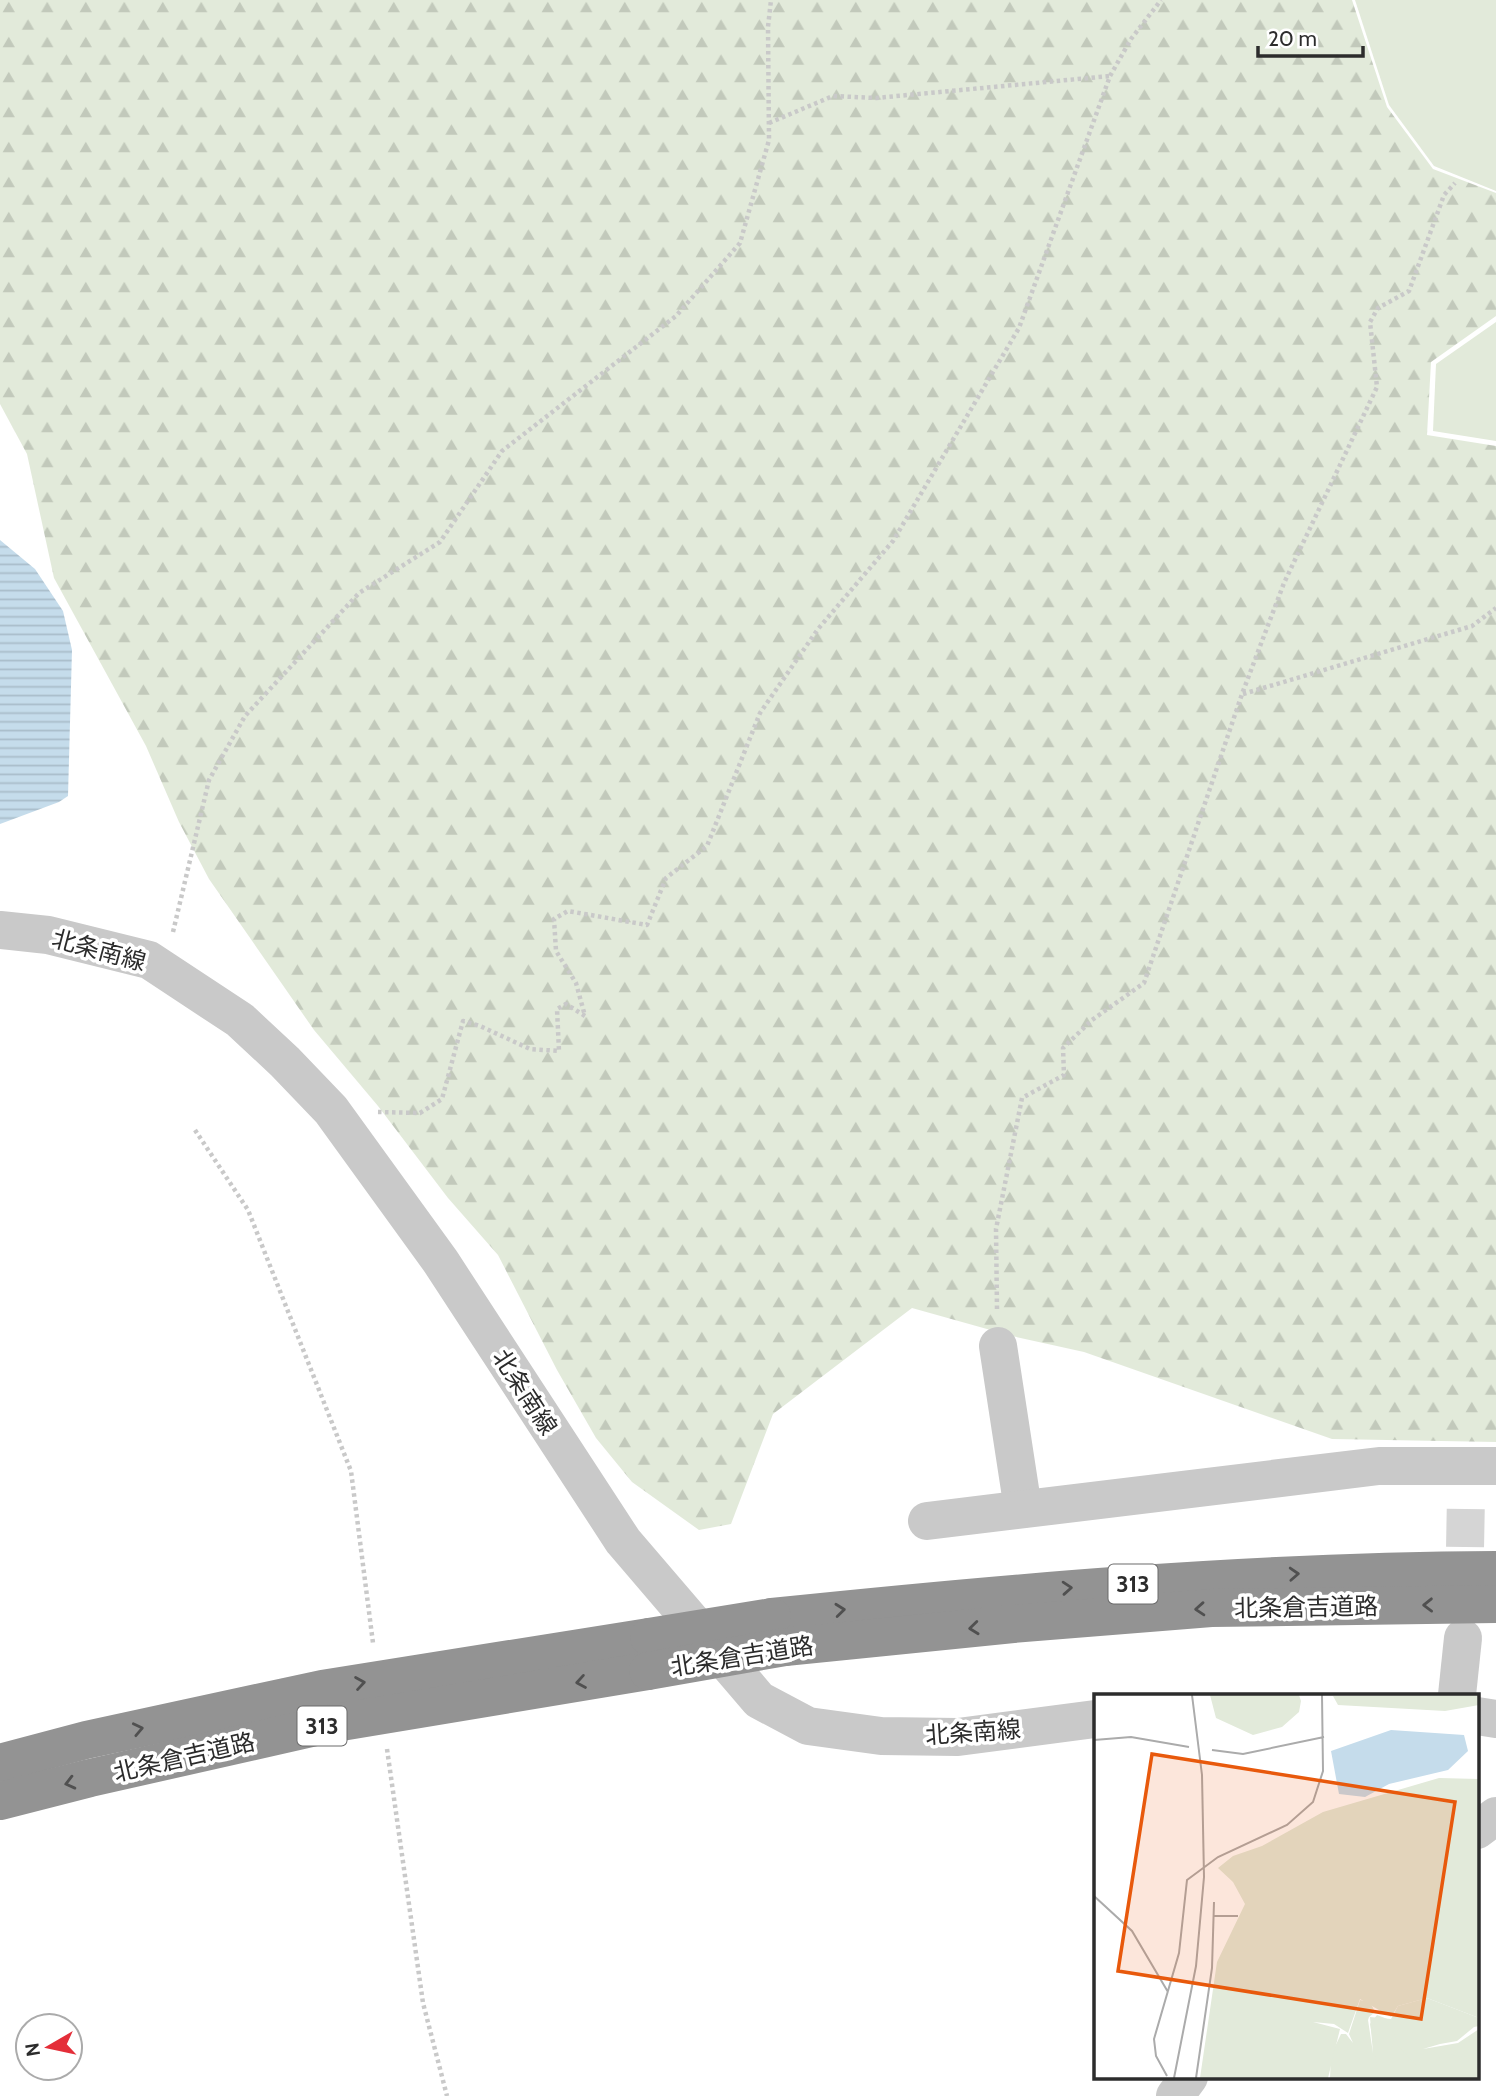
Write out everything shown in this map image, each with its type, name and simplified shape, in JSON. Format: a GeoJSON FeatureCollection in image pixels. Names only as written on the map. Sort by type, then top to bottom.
{"type":"FeatureCollection","features":[{"type":"Feature","properties":{"kind":"highway","name":"北条倉吉道路"},"geometry":{"type":"LineString","coordinates":[[0,1801],[90,1778],[649,1654],[1013,1592],[1381,1570],[1496,1570]]}},
{"type":"Feature","properties":{"kind":"highway","name":"北条倉吉道路"},"geometry":{"type":"LineString","coordinates":[[779,1632],[1013,1624],[1211,1608],[1496,1604]]}},
{"type":"Feature","properties":{"kind":"highway","name":"北条倉吉道路"},"geometry":{"type":"LineString","coordinates":[[0,1763],[86,1740],[323,1689],[649,1654]]}},
{"type":"Feature","properties":{"kind":"street","name":"北条南線"},"geometry":{"type":"LineString","coordinates":[[0,930],[60,938],[149,960],[240,1020],[331,1111],[441,1262],[623,1541],[759,1700],[808,1726],[881,1736],[958,1737],[1094,1719]]}},
{"type":"Feature","properties":{"kind":"street"},"geometry":{"type":"LineString","coordinates":[[998,1346],[1023,1509]]}},
{"type":"Feature","properties":{"kind":"street"},"geometry":{"type":"LineString","coordinates":[[927,1521],[1379,1466],[1476,1475]]}},
{"type":"Feature","properties":{"kind":"street"},"geometry":{"type":"LineString","coordinates":[[1457,1694],[1463,1638]]}},
{"type":"Feature","properties":{"kind":"street"},"geometry":{"type":"LineString","coordinates":[[1478,1716],[1496,1719]]}},
{"type":"Feature","properties":{"kind":"street"},"geometry":{"type":"LineString","coordinates":[[1478,1829],[1496,1816]]}},
{"type":"Feature","properties":{"kind":"street"},"geometry":{"type":"LineString","coordinates":[[1175,2096],[1188,2078]]}},
{"type":"Feature","properties":{"kind":"path"},"geometry":{"type":"LineString","coordinates":[[164,971],[209,780],[245,716],[359,593],[440,541],[502,451],[676,316],[740,243],[769,140],[768,27],[771,0]]}},
{"type":"Feature","properties":{"kind":"path"},"geometry":{"type":"LineString","coordinates":[[331,1111],[420,1113],[442,1099],[463,1021],[530,1049],[559,1051],[557,1009],[566,1004],[585,1016],[576,983],[556,951],[554,919],[568,911],[647,925],[666,878],[707,846],[760,713],[818,629],[893,541],[1019,328],[1110,76],[1131,39],[1161,0]]}},
{"type":"Feature","properties":{"kind":"path"},"geometry":{"type":"LineString","coordinates":[[769,123],[833,96],[876,98],[1110,76]]}},
{"type":"Feature","properties":{"kind":"path"},"geometry":{"type":"LineString","coordinates":[[998,1346],[996,1229],[1022,1098],[1064,1075],[1063,1048],[1092,1020],[1144,983],[1242,694],[1284,583],[1377,387],[1370,322],[1378,308],[1409,291],[1444,195],[1455,183]]}},
{"type":"Feature","properties":{"kind":"path"},"geometry":{"type":"LineString","coordinates":[[1242,694],[1472,626],[1496,608]]}},
{"type":"Feature","properties":{"kind":"path"},"geometry":{"type":"LineString","coordinates":[[195,1130],[248,1210],[351,1471],[374,1645]]}},
{"type":"Feature","properties":{"kind":"path"},"geometry":{"type":"LineString","coordinates":[[386,1739],[423,2003],[447,2096]]}},
{"type":"Feature","properties":{"kind":"green space"},"geometry":{"type":"Polygon","coordinates":[[[0,0],[1352,0],[1387,107],[1433,169],[1496,193],[1496,316],[1431,362],[1427,435],[1496,446],[1496,1442],[1332,1439],[1084,1352],[1012,1336],[912,1308],[773,1414],[731,1524],[699,1530],[632,1482],[596,1438],[557,1370],[498,1255],[448,1198],[378,1106],[314,1030],[209,879],[179,822],[146,746],[54,578],[27,454],[0,404],[0,0]]]}},
{"type":"Feature","properties":{"kind":"green space"},"geometry":{"type":"Polygon","coordinates":[[[1355,0],[1496,0],[1496,191],[1434,166],[1389,105],[1355,0]]]}},
{"type":"Feature","properties":{"kind":"green space"},"geometry":{"type":"Polygon","coordinates":[[[1496,322],[1496,441],[1433,431],[1436,364],[1496,322]]]}},
{"type":"Feature","properties":{"kind":"water"},"geometry":{"type":"Polygon","coordinates":[[[0,540],[35,569],[63,611],[72,650],[68,796],[59,802],[0,824],[0,540]]]}},
{"type":"Feature","properties":{"kind":"tunnel"},"geometry":{"type":"LineString","coordinates":[[1464,1604],[1466,1495]]}}]}
